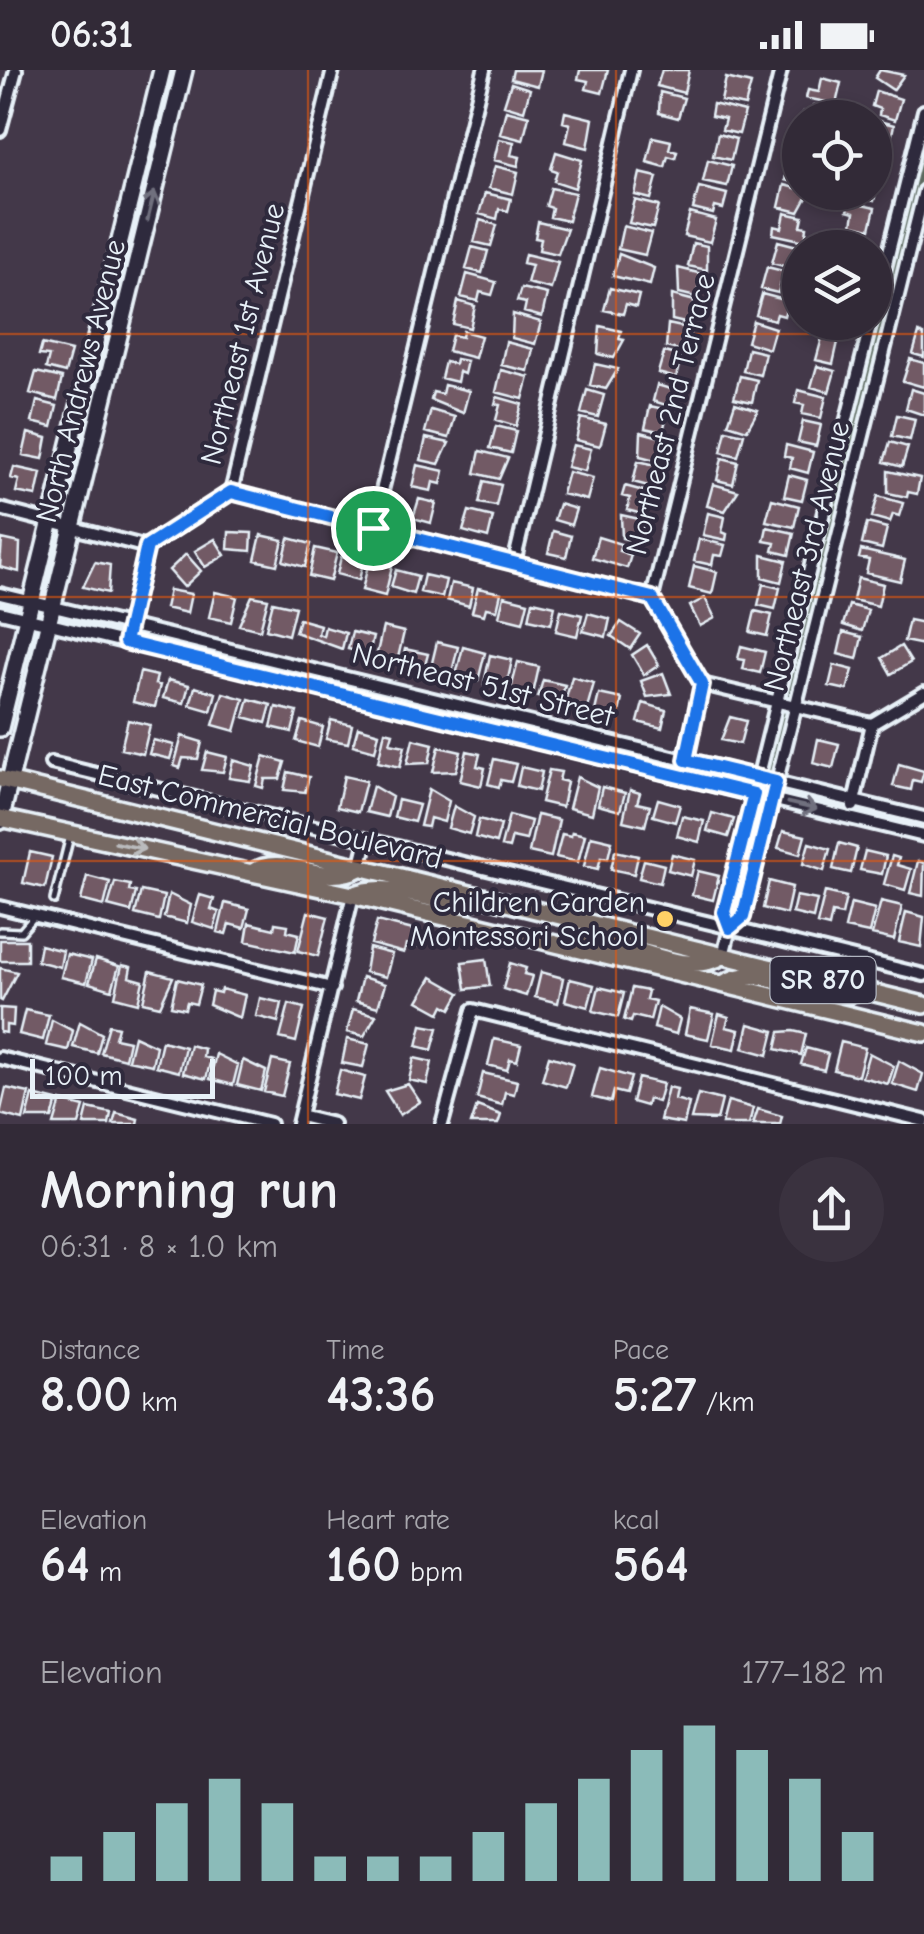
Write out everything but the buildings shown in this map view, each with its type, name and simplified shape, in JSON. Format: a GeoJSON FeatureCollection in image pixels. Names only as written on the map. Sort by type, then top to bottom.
{"type":"FeatureCollection","features":[{"type":"Feature","properties":{"kind":"main road","name":"North Andrews Avenue"},"geometry":{"type":"LineString","coordinates":[[0,728],[162,70]]}},
{"type":"Feature","properties":{"kind":"main road","name":"North Andrews Avenue"},"geometry":{"type":"LineString","coordinates":[[0,819],[5,780],[50,624],[184,70]]}},
{"type":"Feature","properties":{"kind":"main road","name":"East Commercial Boulevard"},"geometry":{"type":"LineString","coordinates":[[5,780],[924,1004]]}},
{"type":"Feature","properties":{"kind":"main road","name":"East Commercial Boulevard"},"geometry":{"type":"LineString","coordinates":[[0,819],[253,872],[924,1032]]}},
{"type":"Feature","properties":{"kind":"main road"},"geometry":{"type":"LineString","coordinates":[[253,872],[272,864],[338,877],[360,868]]}},
{"type":"Feature","properties":{"kind":"main road"},"geometry":{"type":"LineString","coordinates":[[353,896],[377,886],[463,905],[480,896]]}},
{"type":"Feature","properties":{"kind":"main road"},"geometry":{"type":"LineString","coordinates":[[576,949],[594,941],[698,966],[723,956]]}},
{"type":"Feature","properties":{"kind":"main road"},"geometry":{"type":"LineString","coordinates":[[724,984],[750,975],[842,997],[862,989]]}},
{"type":"Feature","properties":{"kind":"main road"},"geometry":{"type":"LineString","coordinates":[[903,1028],[924,1022]]}},
{"type":"Feature","properties":{"kind":"street"},"geometry":{"type":"LineString","coordinates":[[0,130],[16,70]]}},
{"type":"Feature","properties":{"kind":"street","name":"Northeast 1st Avenue"},"geometry":{"type":"LineString","coordinates":[[147,546],[231,492],[333,70]]}},
{"type":"Feature","properties":{"kind":"street"},"geometry":{"type":"LineString","coordinates":[[373,528],[484,70]]}},
{"type":"Feature","properties":{"kind":"street"},"geometry":{"type":"LineString","coordinates":[[514,563],[632,70]]}},
{"type":"Feature","properties":{"kind":"street","name":"Northeast 2nd Terrace"},"geometry":{"type":"LineString","coordinates":[[702,684],[652,598],[781,70]]}},
{"type":"Feature","properties":{"kind":"street"},"geometry":{"type":"LineString","coordinates":[[892,247],[920,146],[924,112]]}},
{"type":"Feature","properties":{"kind":"street","name":"Northeast 3rd Avenue"},"geometry":{"type":"LineString","coordinates":[[730,928],[743,917],[924,191]]}},
{"type":"Feature","properties":{"kind":"street","name":"Northeast 3rd Avenue"},"geometry":{"type":"LineString","coordinates":[[723,956],[730,928],[724,912],[867,340]]}},
{"type":"Feature","properties":{"kind":"street"},"geometry":{"type":"LineString","coordinates":[[857,379],[876,384]]}},
{"type":"Feature","properties":{"kind":"street"},"geometry":{"type":"LineString","coordinates":[[231,492],[652,598]]}},
{"type":"Feature","properties":{"kind":"street"},"geometry":{"type":"LineString","coordinates":[[0,509],[147,546],[125,642]]}},
{"type":"Feature","properties":{"kind":"street","name":"Northeast 51st Street"},"geometry":{"type":"LineString","coordinates":[[0,594],[924,818]]}},
{"type":"Feature","properties":{"kind":"street","name":"Northeast 51st Street"},"geometry":{"type":"LineString","coordinates":[[0,612],[924,836]]}},
{"type":"Feature","properties":{"kind":"street"},"geometry":{"type":"LineString","coordinates":[[681,776],[702,684],[872,724],[924,694]]}},
{"type":"Feature","properties":{"kind":"street"},"geometry":{"type":"LineString","coordinates":[[410,714],[414,694]]}},
{"type":"Feature","properties":{"kind":"street"},"geometry":{"type":"LineString","coordinates":[[850,817],[872,724]]}},
{"type":"Feature","properties":{"kind":"street"},"geometry":{"type":"LineString","coordinates":[[51,763],[924,975]]}},
{"type":"Feature","properties":{"kind":"street"},"geometry":{"type":"LineString","coordinates":[[360,868],[367,840]]}},
{"type":"Feature","properties":{"kind":"street"},"geometry":{"type":"LineString","coordinates":[[333,1124],[299,1120],[353,896]]}},
{"type":"Feature","properties":{"kind":"street"},"geometry":{"type":"LineString","coordinates":[[3,911],[332,988]]}},
{"type":"Feature","properties":{"kind":"street"},"geometry":{"type":"LineString","coordinates":[[442,1124],[473,1010],[924,1121]]}},
{"type":"Feature","properties":{"kind":"street"},"geometry":{"type":"LineString","coordinates":[[0,1058],[270,1124]]}},
{"type":"Feature","properties":{"kind":"lane"},"geometry":{"type":"LineString","coordinates":[[54,900],[71,833]]}},
{"type":"Feature","properties":{"kind":"lane"},"geometry":{"type":"LineString","coordinates":[[0,931],[21,932],[34,918]]}},
{"type":"Feature","properties":{"kind":"green space"},"geometry":{"type":"Polygon","coordinates":[[[924,129],[924,173],[892,302],[892,258],[924,129]]]}},
{"type":"Feature","properties":{"kind":"green space"},"geometry":{"type":"Polygon","coordinates":[[[872,340],[883,340],[773,783],[924,821],[924,833],[770,796],[741,914],[729,911],[758,793],[64,623],[65,614],[762,781],[872,340]]]}},
{"type":"Feature","properties":{"kind":"place","name":"Children Garden Montessori School"},"geometry":{"type":"Point","coordinates":[665,919]}},
{"type":"Feature","properties":{"kind":"route"},"geometry":{"type":"LineString","coordinates":[[231,492],[373,528],[652,598],[702,684],[686,760],[776,782],[743,917],[730,928],[724,912],[754,794],[410,714],[125,642],[147,546],[231,492]]}}]}
